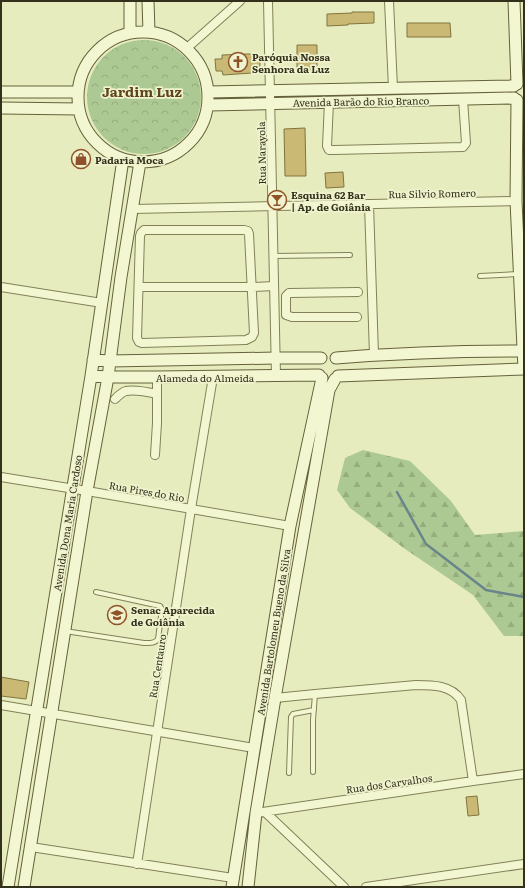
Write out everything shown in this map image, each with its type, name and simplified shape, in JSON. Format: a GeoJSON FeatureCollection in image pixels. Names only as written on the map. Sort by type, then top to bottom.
{"type":"FeatureCollection","features":[{"type":"Feature","properties":{"kind":"street"},"geometry":{"type":"LineString","coordinates":[[130,1],[130,33]]}},
{"type":"Feature","properties":{"kind":"street"},"geometry":{"type":"LineString","coordinates":[[148,1],[150,32]]}},
{"type":"Feature","properties":{"kind":"street"},"geometry":{"type":"LineString","coordinates":[[187,48],[240,1]]}},
{"type":"Feature","properties":{"kind":"street","name":"Rua Narayola"},"geometry":{"type":"LineString","coordinates":[[268,1],[276,376]]}},
{"type":"Feature","properties":{"kind":"street"},"geometry":{"type":"LineString","coordinates":[[389,1],[393,88]]}},
{"type":"Feature","properties":{"kind":"street"},"geometry":{"type":"LineString","coordinates":[[514,1],[518,84],[512,92],[519,99],[516,201],[524,351],[524,368],[336,377],[328,380],[320,377],[316,370],[317,363],[321,358],[329,355],[336,358],[374,355],[524,351]]}},
{"type":"Feature","properties":{"kind":"street"},"geometry":{"type":"LineString","coordinates":[[150,32],[176,40],[187,48],[198,61],[205,76],[209,92],[209,105],[204,124],[193,140],[178,153],[160,161],[140,162],[123,159],[107,152],[94,140],[84,126],[79,109],[78,92],[83,71],[94,53],[111,40],[130,33],[150,32]]}},
{"type":"Feature","properties":{"kind":"street","name":"Avenida Barão do Rio Branco"},"geometry":{"type":"LineString","coordinates":[[209,92],[518,84]]}},
{"type":"Feature","properties":{"kind":"street"},"geometry":{"type":"LineString","coordinates":[[1,92],[78,92]]}},
{"type":"Feature","properties":{"kind":"street"},"geometry":{"type":"LineString","coordinates":[[329,102],[327,146],[329,150],[463,147],[466,143],[463,98]]}},
{"type":"Feature","properties":{"kind":"street","name":"Avenida Barão do Rio Branco"},"geometry":{"type":"LineString","coordinates":[[209,105],[463,98],[519,99]]}},
{"type":"Feature","properties":{"kind":"street"},"geometry":{"type":"LineString","coordinates":[[1,108],[79,109]]}},
{"type":"Feature","properties":{"kind":"street","name":"Avenida Dona Maria Cardoso"},"geometry":{"type":"LineString","coordinates":[[8,887],[91,376],[123,159]]}},
{"type":"Feature","properties":{"kind":"street","name":"Avenida Dona Maria Cardoso"},"geometry":{"type":"LineString","coordinates":[[24,887],[87,491],[108,377],[121,277],[140,162]]}},
{"type":"Feature","properties":{"kind":"street","name":"Rua Silvio Romero"},"geometry":{"type":"LineString","coordinates":[[132,209],[516,201]]}},
{"type":"Feature","properties":{"kind":"street"},"geometry":{"type":"LineString","coordinates":[[369,204],[374,355]]}},
{"type":"Feature","properties":{"kind":"street"},"geometry":{"type":"LineString","coordinates":[[144,230],[248,231],[250,234],[252,287],[254,335],[249,339],[142,343],[139,342],[137,338],[141,233],[144,230]]}},
{"type":"Feature","properties":{"kind":"street"},"geometry":{"type":"LineString","coordinates":[[139,287],[274,286]]}},
{"type":"Feature","properties":{"kind":"street"},"geometry":{"type":"LineString","coordinates":[[1,287],[102,303]]}},
{"type":"Feature","properties":{"kind":"street"},"geometry":{"type":"LineString","coordinates":[[357,318],[292,318],[286,314],[286,296],[289,293],[358,292]]}},
{"type":"Feature","properties":{"kind":"street"},"geometry":{"type":"LineString","coordinates":[[275,306],[286,305]]}},
{"type":"Feature","properties":{"kind":"street","name":"Alameda do Almeida"},"geometry":{"type":"LineString","coordinates":[[93,360],[321,358]]}},
{"type":"Feature","properties":{"kind":"street"},"geometry":{"type":"LineString","coordinates":[[336,358],[340,364],[341,370],[336,377]]}},
{"type":"Feature","properties":{"kind":"street","name":"Alameda do Almeida"},"geometry":{"type":"LineString","coordinates":[[91,376],[320,377]]}},
{"type":"Feature","properties":{"kind":"street"},"geometry":{"type":"LineString","coordinates":[[155,455],[157,377]]}},
{"type":"Feature","properties":{"kind":"street","name":"Rua Centauro"},"geometry":{"type":"LineString","coordinates":[[137,864],[191,509],[213,377]]}},
{"type":"Feature","properties":{"kind":"street","name":"Avenida Bartolomeu Bueno da Silva"},"geometry":{"type":"LineString","coordinates":[[233,883],[290,526],[320,377]]}},
{"type":"Feature","properties":{"kind":"street","name":"Avenida Bartolomeu Bueno da Silva"},"geometry":{"type":"LineString","coordinates":[[248,887],[261,812],[275,698],[329,390],[336,377]]}},
{"type":"Feature","properties":{"kind":"street"},"geometry":{"type":"LineString","coordinates":[[115,399],[125,391],[157,394]]}},
{"type":"Feature","properties":{"kind":"street","name":"Rua Pires do Rio"},"geometry":{"type":"LineString","coordinates":[[1,477],[290,526]]}},
{"type":"Feature","properties":{"kind":"street"},"geometry":{"type":"LineString","coordinates":[[275,698],[416,685],[441,686],[457,694],[461,700],[473,781]]}},
{"type":"Feature","properties":{"kind":"street"},"geometry":{"type":"LineString","coordinates":[[1,705],[254,748]]}},
{"type":"Feature","properties":{"kind":"street","name":"Rua dos Carvalhos"},"geometry":{"type":"LineString","coordinates":[[261,812],[524,774]]}},
{"type":"Feature","properties":{"kind":"street"},"geometry":{"type":"LineString","coordinates":[[261,812],[344,887]]}},
{"type":"Feature","properties":{"kind":"street"},"geometry":{"type":"LineString","coordinates":[[31,848],[137,864],[233,883]]}},
{"type":"Feature","properties":{"kind":"street"},"geometry":{"type":"LineString","coordinates":[[366,887],[524,864]]}},
{"type":"Feature","properties":{"kind":"lane"},"geometry":{"type":"LineString","coordinates":[[274,256],[350,255]]}},
{"type":"Feature","properties":{"kind":"lane"},"geometry":{"type":"LineString","coordinates":[[480,276],[519,274]]}},
{"type":"Feature","properties":{"kind":"lane"},"geometry":{"type":"LineString","coordinates":[[65,631],[144,643],[153,643],[157,641],[162,609],[160,606],[96,592]]}},
{"type":"Feature","properties":{"kind":"lane"},"geometry":{"type":"LineString","coordinates":[[313,772],[315,694]]}},
{"type":"Feature","properties":{"kind":"lane"},"geometry":{"type":"LineString","coordinates":[[289,773],[291,717],[293,714],[314,710]]}},
{"type":"Feature","properties":{"kind":"green space"},"geometry":{"type":"Polygon","coordinates":[[[144,40],[166,44],[185,56],[197,75],[201,97],[197,119],[185,138],[166,150],[144,154],[122,150],[103,138],[91,119],[87,97],[91,75],[103,56],[122,44],[144,40]]]}},
{"type":"Feature","properties":{"kind":"green space"},"geometry":{"type":"Polygon","coordinates":[[[363,450],[410,461],[451,501],[475,535],[524,531],[524,636],[504,636],[473,595],[405,549],[350,508],[337,490],[345,458],[363,450]]]}},
{"type":"Feature","properties":{"kind":"building"},"geometry":{"type":"Polygon","coordinates":[[[374,12],[374,23],[327,26],[327,14],[374,12]]]}},
{"type":"Feature","properties":{"kind":"building"},"geometry":{"type":"Polygon","coordinates":[[[407,23],[450,23],[451,37],[407,37],[407,23]]]}},
{"type":"Feature","properties":{"kind":"building"},"geometry":{"type":"Polygon","coordinates":[[[297,45],[317,45],[317,72],[297,72],[297,45]]]}},
{"type":"Feature","properties":{"kind":"building","name":"Paróquia Nossa Senhora da Luz"},"geometry":{"type":"Polygon","coordinates":[[[255,54],[260,59],[260,65],[258,70],[255,72],[223,75],[222,71],[216,71],[215,59],[222,59],[222,55],[255,54]]]}},
{"type":"Feature","properties":{"kind":"building"},"geometry":{"type":"Polygon","coordinates":[[[305,128],[306,176],[285,176],[284,129],[305,128]]]}},
{"type":"Feature","properties":{"kind":"building"},"geometry":{"type":"Polygon","coordinates":[[[343,172],[344,187],[326,188],[325,173],[343,172]]]}},
{"type":"Feature","properties":{"kind":"building"},"geometry":{"type":"Polygon","coordinates":[[[1,677],[29,682],[26,699],[1,696],[1,677]]]}},
{"type":"Feature","properties":{"kind":"building"},"geometry":{"type":"Polygon","coordinates":[[[477,796],[479,815],[468,816],[466,797],[477,796]]]}},
{"type":"Feature","properties":{"kind":"waterway"},"geometry":{"type":"LineString","coordinates":[[397,492],[426,544],[486,590],[524,597]]}},
{"type":"Feature","properties":{"kind":"place","name":"Paróquia Nossa Senhora da Luz"},"geometry":{"type":"Point","coordinates":[238,62]}},
{"type":"Feature","properties":{"kind":"place","name":"Padaria Moca"},"geometry":{"type":"Point","coordinates":[81,159]}},
{"type":"Feature","properties":{"kind":"place","name":"Esquina 62 Bar | Ap. de Goiânia"},"geometry":{"type":"Point","coordinates":[277,200]}},
{"type":"Feature","properties":{"kind":"place","name":"Senac Aparecida de Goiânia"},"geometry":{"type":"Point","coordinates":[117,615]}},
{"type":"Feature","properties":{"kind":"district","name":"Jardim Luz"},"geometry":{"type":"Point","coordinates":[142,91]}}]}
